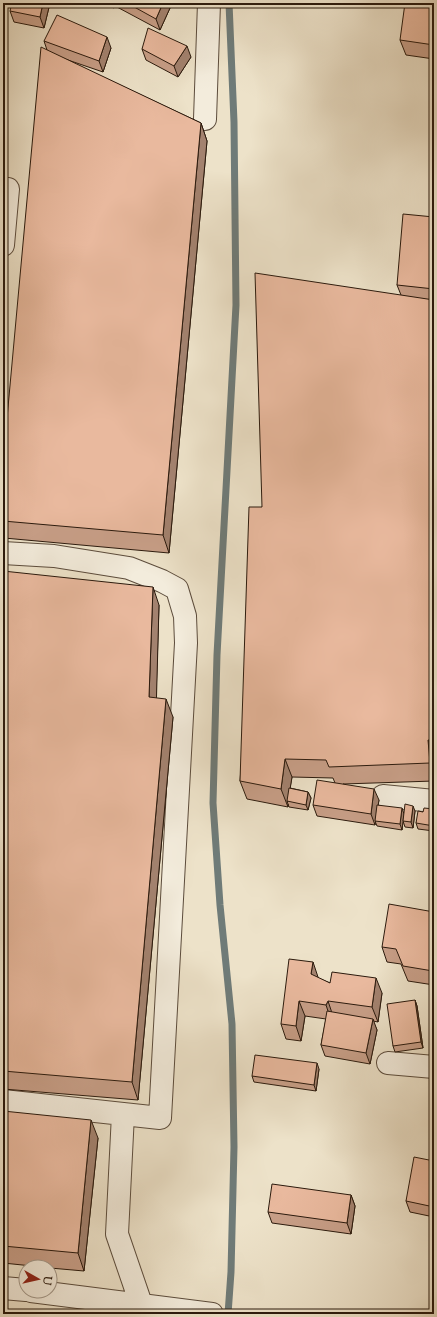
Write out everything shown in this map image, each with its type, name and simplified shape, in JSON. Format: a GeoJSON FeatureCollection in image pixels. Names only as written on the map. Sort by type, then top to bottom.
{"type":"FeatureCollection","features":[{"type":"Feature","properties":{"kind":"street"},"geometry":{"type":"LineString","coordinates":[[205,119],[209,3]]}},
{"type":"Feature","properties":{"kind":"street"},"geometry":{"type":"LineString","coordinates":[[3,245],[8,189]]}},
{"type":"Feature","properties":{"kind":"street"},"geometry":{"type":"LineString","coordinates":[[3,553],[54,556],[129,568],[162,581],[177,589],[185,616],[186,643],[160,1118],[3,1101]]}},
{"type":"Feature","properties":{"kind":"street"},"geometry":{"type":"LineString","coordinates":[[383,796],[434,801]]}},
{"type":"Feature","properties":{"kind":"street"},"geometry":{"type":"LineString","coordinates":[[388,1063],[434,1067]]}},
{"type":"Feature","properties":{"kind":"street"},"geometry":{"type":"LineString","coordinates":[[123,1114],[117,1234],[142,1304]]}},
{"type":"Feature","properties":{"kind":"street"},"geometry":{"type":"LineString","coordinates":[[3,1288],[18,1289]]}},
{"type":"Feature","properties":{"kind":"street"},"geometry":{"type":"LineString","coordinates":[[58,1294],[203,1313]]}},
{"type":"Feature","properties":{"kind":"building"},"geometry":{"type":"Polygon","coordinates":[[[12,3],[43,3],[40,17],[10,11],[12,3]]]}},
{"type":"Feature","properties":{"kind":"building"},"geometry":{"type":"Polygon","coordinates":[[[127,3],[163,3],[156,19],[127,3]]]}},
{"type":"Feature","properties":{"kind":"building"},"geometry":{"type":"Polygon","coordinates":[[[405,3],[434,3],[434,45],[400,40],[405,3]]]}},
{"type":"Feature","properties":{"kind":"building"},"geometry":{"type":"Polygon","coordinates":[[[57,15],[107,37],[99,61],[44,41],[57,15]]]}},
{"type":"Feature","properties":{"kind":"building"},"geometry":{"type":"Polygon","coordinates":[[[148,28],[187,46],[174,66],[142,49],[148,28]]]}},
{"type":"Feature","properties":{"kind":"building"},"geometry":{"type":"Polygon","coordinates":[[[41,47],[201,123],[163,535],[3,521],[3,462],[41,47]]]}},
{"type":"Feature","properties":{"kind":"building"},"geometry":{"type":"Polygon","coordinates":[[[403,214],[434,217],[434,289],[397,285],[403,214]]]}},
{"type":"Feature","properties":{"kind":"building"},"geometry":{"type":"Polygon","coordinates":[[[255,273],[434,300],[434,740],[428,740],[430,763],[329,767],[326,760],[285,759],[281,789],[240,781],[249,507],[262,507],[255,273]]]}},
{"type":"Feature","properties":{"kind":"building"},"geometry":{"type":"Polygon","coordinates":[[[3,571],[153,587],[149,697],[166,699],[132,1082],[3,1071],[3,571]]]}},
{"type":"Feature","properties":{"kind":"building"},"geometry":{"type":"Polygon","coordinates":[[[317,780],[374,789],[371,814],[313,805],[317,780]]]}},
{"type":"Feature","properties":{"kind":"building"},"geometry":{"type":"Polygon","coordinates":[[[289,788],[308,792],[306,805],[287,801],[289,788]]]}},
{"type":"Feature","properties":{"kind":"building"},"geometry":{"type":"Polygon","coordinates":[[[405,804],[413,806],[411,822],[403,821],[405,804]]]}},
{"type":"Feature","properties":{"kind":"building"},"geometry":{"type":"Polygon","coordinates":[[[377,805],[402,808],[400,824],[375,821],[377,805]]]}},
{"type":"Feature","properties":{"kind":"building"},"geometry":{"type":"Polygon","coordinates":[[[424,808],[434,809],[434,826],[416,823],[418,811],[423,812],[424,808]]]}},
{"type":"Feature","properties":{"kind":"building"},"geometry":{"type":"Polygon","coordinates":[[[389,904],[434,912],[433,971],[403,966],[396,949],[382,947],[389,904]]]}},
{"type":"Feature","properties":{"kind":"building"},"geometry":{"type":"Polygon","coordinates":[[[289,959],[313,962],[311,974],[330,983],[332,972],[376,978],[372,1007],[328,1001],[326,1005],[299,1001],[296,1026],[281,1024],[289,959]]]}},
{"type":"Feature","properties":{"kind":"building"},"geometry":{"type":"Polygon","coordinates":[[[415,1000],[421,1042],[393,1046],[387,1004],[415,1000]]]}},
{"type":"Feature","properties":{"kind":"building"},"geometry":{"type":"Polygon","coordinates":[[[327,1011],[373,1019],[366,1053],[321,1045],[327,1011]]]}},
{"type":"Feature","properties":{"kind":"building"},"geometry":{"type":"Polygon","coordinates":[[[255,1055],[317,1063],[314,1085],[252,1076],[255,1055]]]}},
{"type":"Feature","properties":{"kind":"building"},"geometry":{"type":"Polygon","coordinates":[[[3,1111],[91,1120],[78,1253],[3,1246],[3,1111]]]}},
{"type":"Feature","properties":{"kind":"building"},"geometry":{"type":"Polygon","coordinates":[[[414,1157],[434,1161],[434,1207],[406,1201],[414,1157]]]}},
{"type":"Feature","properties":{"kind":"building"},"geometry":{"type":"Polygon","coordinates":[[[272,1184],[351,1195],[347,1223],[268,1212],[272,1184]]]}},
{"type":"Feature","properties":{"kind":"waterway"},"geometry":{"type":"LineString","coordinates":[[228,1314],[231,1272],[234,1147],[232,1024],[220,905],[213,803],[217,655],[236,305],[234,122],[229,3]]}}]}
